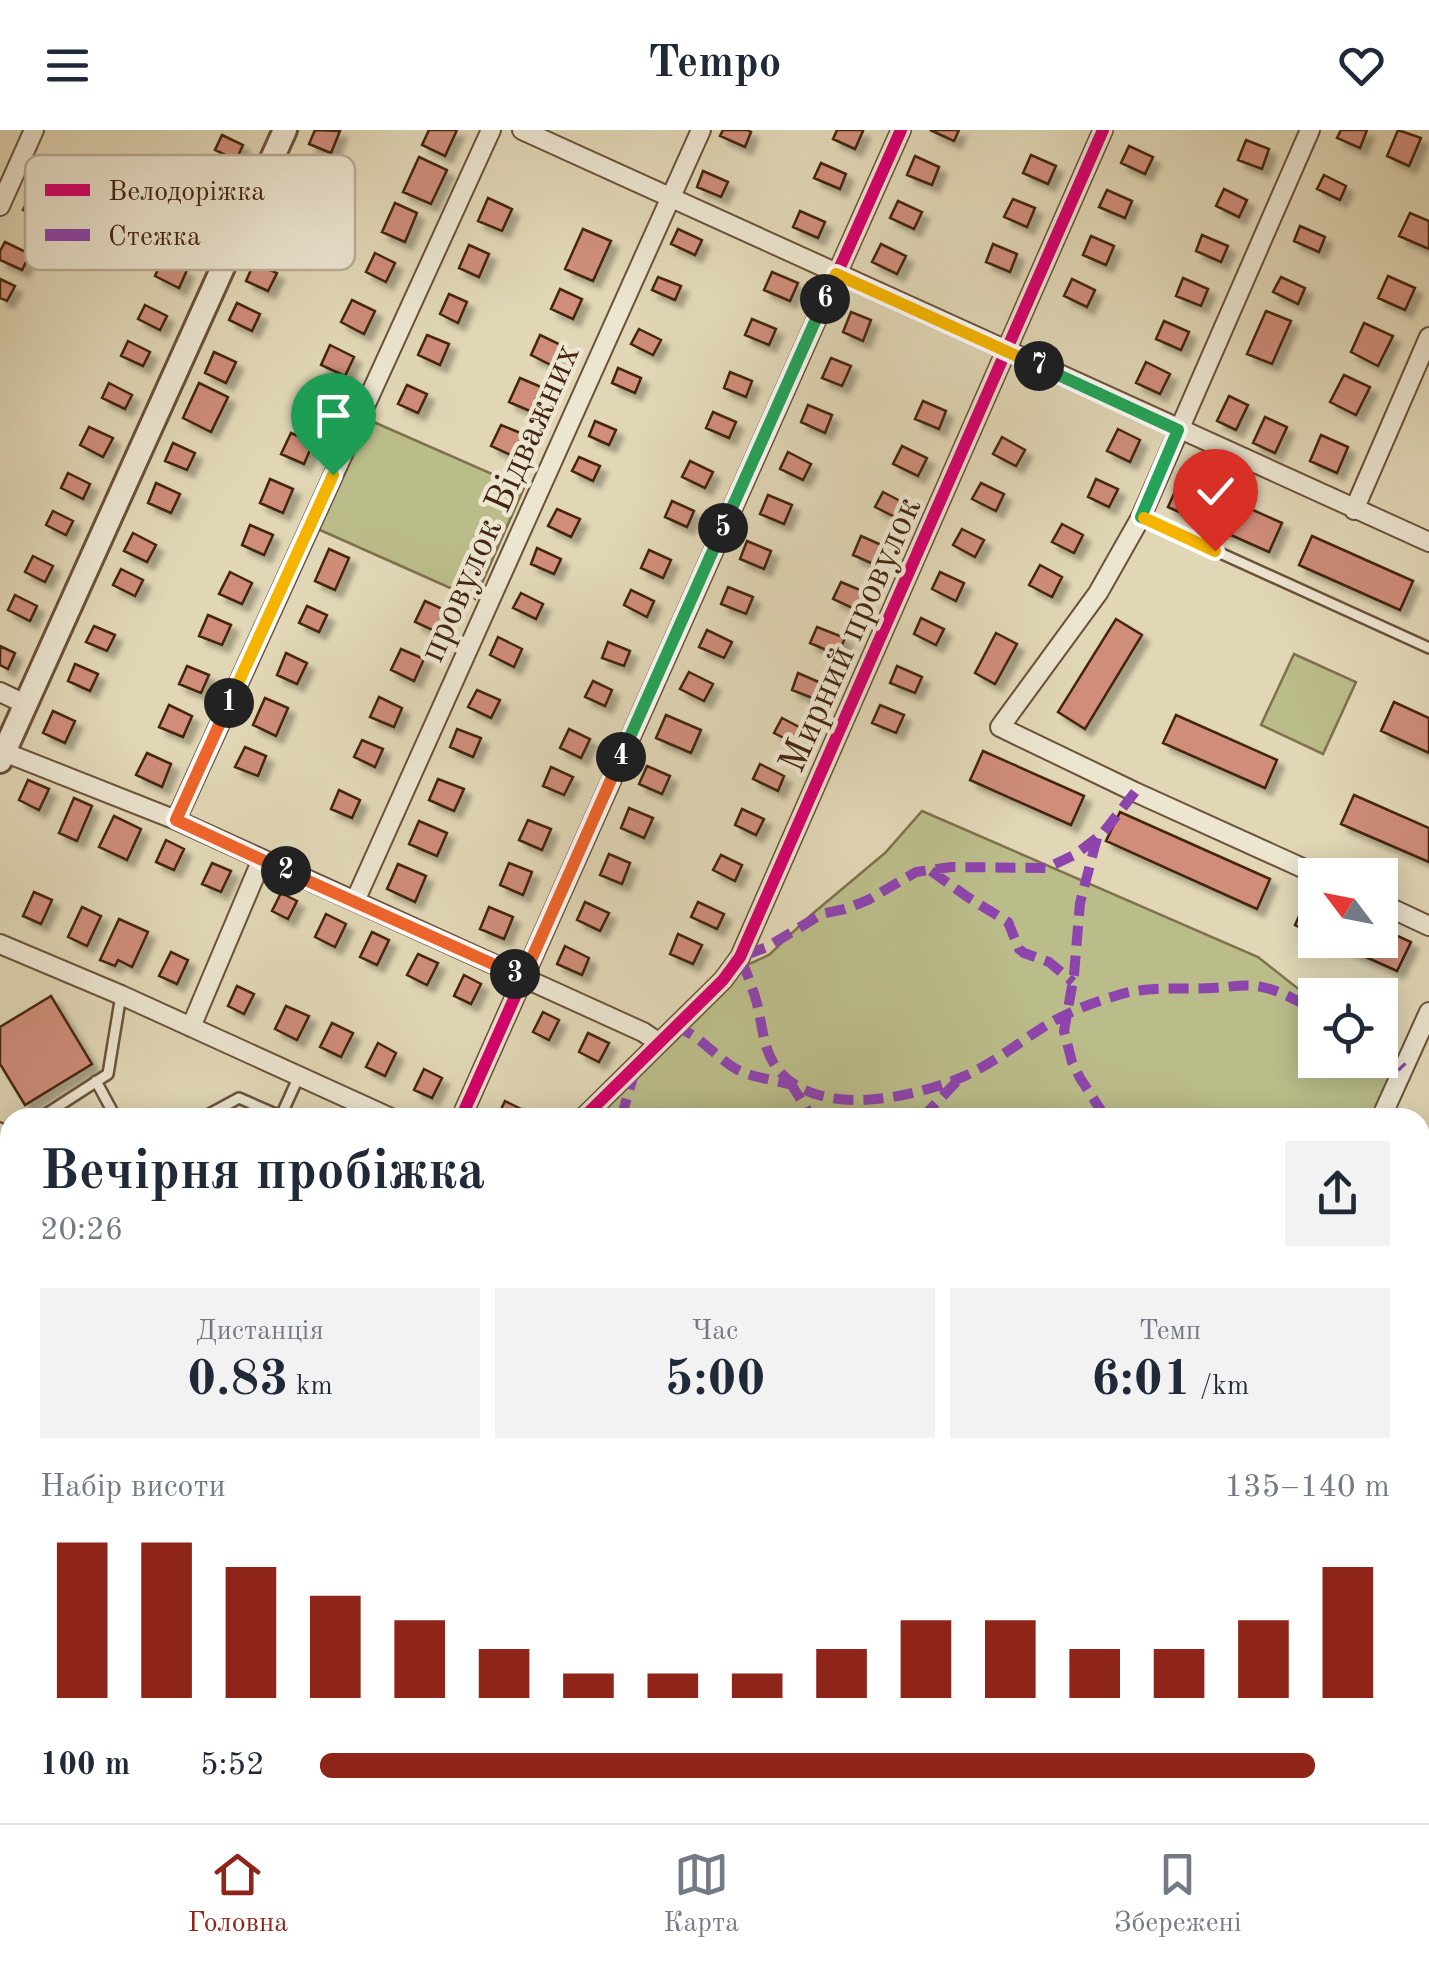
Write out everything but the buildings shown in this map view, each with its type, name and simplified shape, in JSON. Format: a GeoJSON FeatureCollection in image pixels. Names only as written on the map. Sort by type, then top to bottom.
{"type":"FeatureCollection","features":[{"type":"Feature","properties":{"kind":"street"},"geometry":{"type":"LineString","coordinates":[[0,206],[34,130]]}},
{"type":"Feature","properties":{"kind":"street"},"geometry":{"type":"LineString","coordinates":[[274,155],[285,130]]}},
{"type":"Feature","properties":{"kind":"street"},"geometry":{"type":"LineString","coordinates":[[176,820],[491,130]]}},
{"type":"Feature","properties":{"kind":"street"},"geometry":{"type":"LineString","coordinates":[[522,130],[1429,542]]}},
{"type":"Feature","properties":{"kind":"street","name":"провулок Відважних"},"geometry":{"type":"LineString","coordinates":[[354,902],[701,130]]}},
{"type":"Feature","properties":{"kind":"street"},"geometry":{"type":"LineString","coordinates":[[465,1108],[901,130]]}},
{"type":"Feature","properties":{"kind":"street","name":"Мирний провулок"},"geometry":{"type":"LineString","coordinates":[[593,1108],[723,980],[740,957],[1104,130]]}},
{"type":"Feature","properties":{"kind":"street"},"geometry":{"type":"LineString","coordinates":[[1298,866],[1000,727],[1098,593],[1141,517],[1310,130]]}},
{"type":"Feature","properties":{"kind":"street"},"geometry":{"type":"LineString","coordinates":[[222,270],[2,756],[176,820],[658,1042]]}},
{"type":"Feature","properties":{"kind":"street"},"geometry":{"type":"LineString","coordinates":[[1354,510],[1429,337]]}},
{"type":"Feature","properties":{"kind":"street"},"geometry":{"type":"LineString","coordinates":[[0,692],[26,704]]}},
{"type":"Feature","properties":{"kind":"street"},"geometry":{"type":"LineString","coordinates":[[191,1027],[262,860]]}},
{"type":"Feature","properties":{"kind":"street"},"geometry":{"type":"LineString","coordinates":[[1398,912],[1429,926]]}},
{"type":"Feature","properties":{"kind":"street"},"geometry":{"type":"LineString","coordinates":[[0,944],[369,1108]]}},
{"type":"Feature","properties":{"kind":"street"},"geometry":{"type":"LineString","coordinates":[[1386,1108],[1429,1012]]}},
{"type":"Feature","properties":{"kind":"lane"},"geometry":{"type":"LineString","coordinates":[[1141,517],[1429,648]]}},
{"type":"Feature","properties":{"kind":"lane"},"geometry":{"type":"LineString","coordinates":[[55,1108],[108,1074],[121,995]]}},
{"type":"Feature","properties":{"kind":"lane"},"geometry":{"type":"LineString","coordinates":[[284,1108],[299,1076]]}},
{"type":"Feature","properties":{"kind":"lane"},"geometry":{"type":"LineString","coordinates":[[96,1081],[111,1108]]}},
{"type":"Feature","properties":{"kind":"lane"},"geometry":{"type":"LineString","coordinates":[[220,1108],[239,1098],[261,1108]]}},
{"type":"Feature","properties":{"kind":"green space"},"geometry":{"type":"Polygon","coordinates":[[[360,416],[524,488],[475,599],[311,526],[360,416]]]}},
{"type":"Feature","properties":{"kind":"green space"},"geometry":{"type":"Polygon","coordinates":[[[1294,654],[1356,682],[1323,754],[1261,725],[1294,654]]]}},
{"type":"Feature","properties":{"kind":"green space"},"geometry":{"type":"Polygon","coordinates":[[[922,811],[1258,957],[1298,989],[1298,1078],[1398,1078],[1398,1067],[1407,1074],[1393,1108],[599,1108],[715,994],[749,964],[769,955],[885,853],[922,811]]]}},
{"type":"Feature","properties":{"kind":"marked path"},"geometry":{"type":"LineString","coordinates":[[1135,792],[1103,833],[1076,854],[1047,868],[951,867],[916,872],[868,900],[822,914],[767,947],[740,957],[756,1000],[766,1047],[780,1072],[819,1095],[867,1100],[892,1097],[971,1073],[1070,1013],[1139,990],[1253,986],[1298,1002]]}},
{"type":"Feature","properties":{"kind":"marked path"},"geometry":{"type":"LineString","coordinates":[[1097,838],[1080,903],[1064,1031],[1072,1062],[1100,1108]]}},
{"type":"Feature","properties":{"kind":"marked path"},"geometry":{"type":"LineString","coordinates":[[931,871],[1008,922],[1024,953],[1049,962],[1073,982]]}},
{"type":"Feature","properties":{"kind":"marked path"},"geometry":{"type":"LineString","coordinates":[[674,1026],[691,1034],[736,1069],[793,1085]]}},
{"type":"Feature","properties":{"kind":"marked path"},"geometry":{"type":"LineString","coordinates":[[1398,1063],[1403,1068]]}},
{"type":"Feature","properties":{"kind":"marked path"},"geometry":{"type":"LineString","coordinates":[[624,1108],[634,1074]]}},
{"type":"Feature","properties":{"kind":"marked path"},"geometry":{"type":"LineString","coordinates":[[932,1108],[960,1078]]}},
{"type":"Feature","properties":{"kind":"marked path"},"geometry":{"type":"LineString","coordinates":[[790,1082],[806,1108]]}},
{"type":"Feature","properties":{"kind":"cycle path"},"geometry":{"type":"LineString","coordinates":[[465,1108],[901,130]]}},
{"type":"Feature","properties":{"kind":"cycle path"},"geometry":{"type":"LineString","coordinates":[[593,1108],[723,980],[740,957],[1103,130]]}},
{"type":"Feature","properties":{"kind":"route"},"geometry":{"type":"LineString","coordinates":[[333,475],[176,820],[523,978],[836,274],[1178,430],[1141,517],[1215,551]]}}]}
